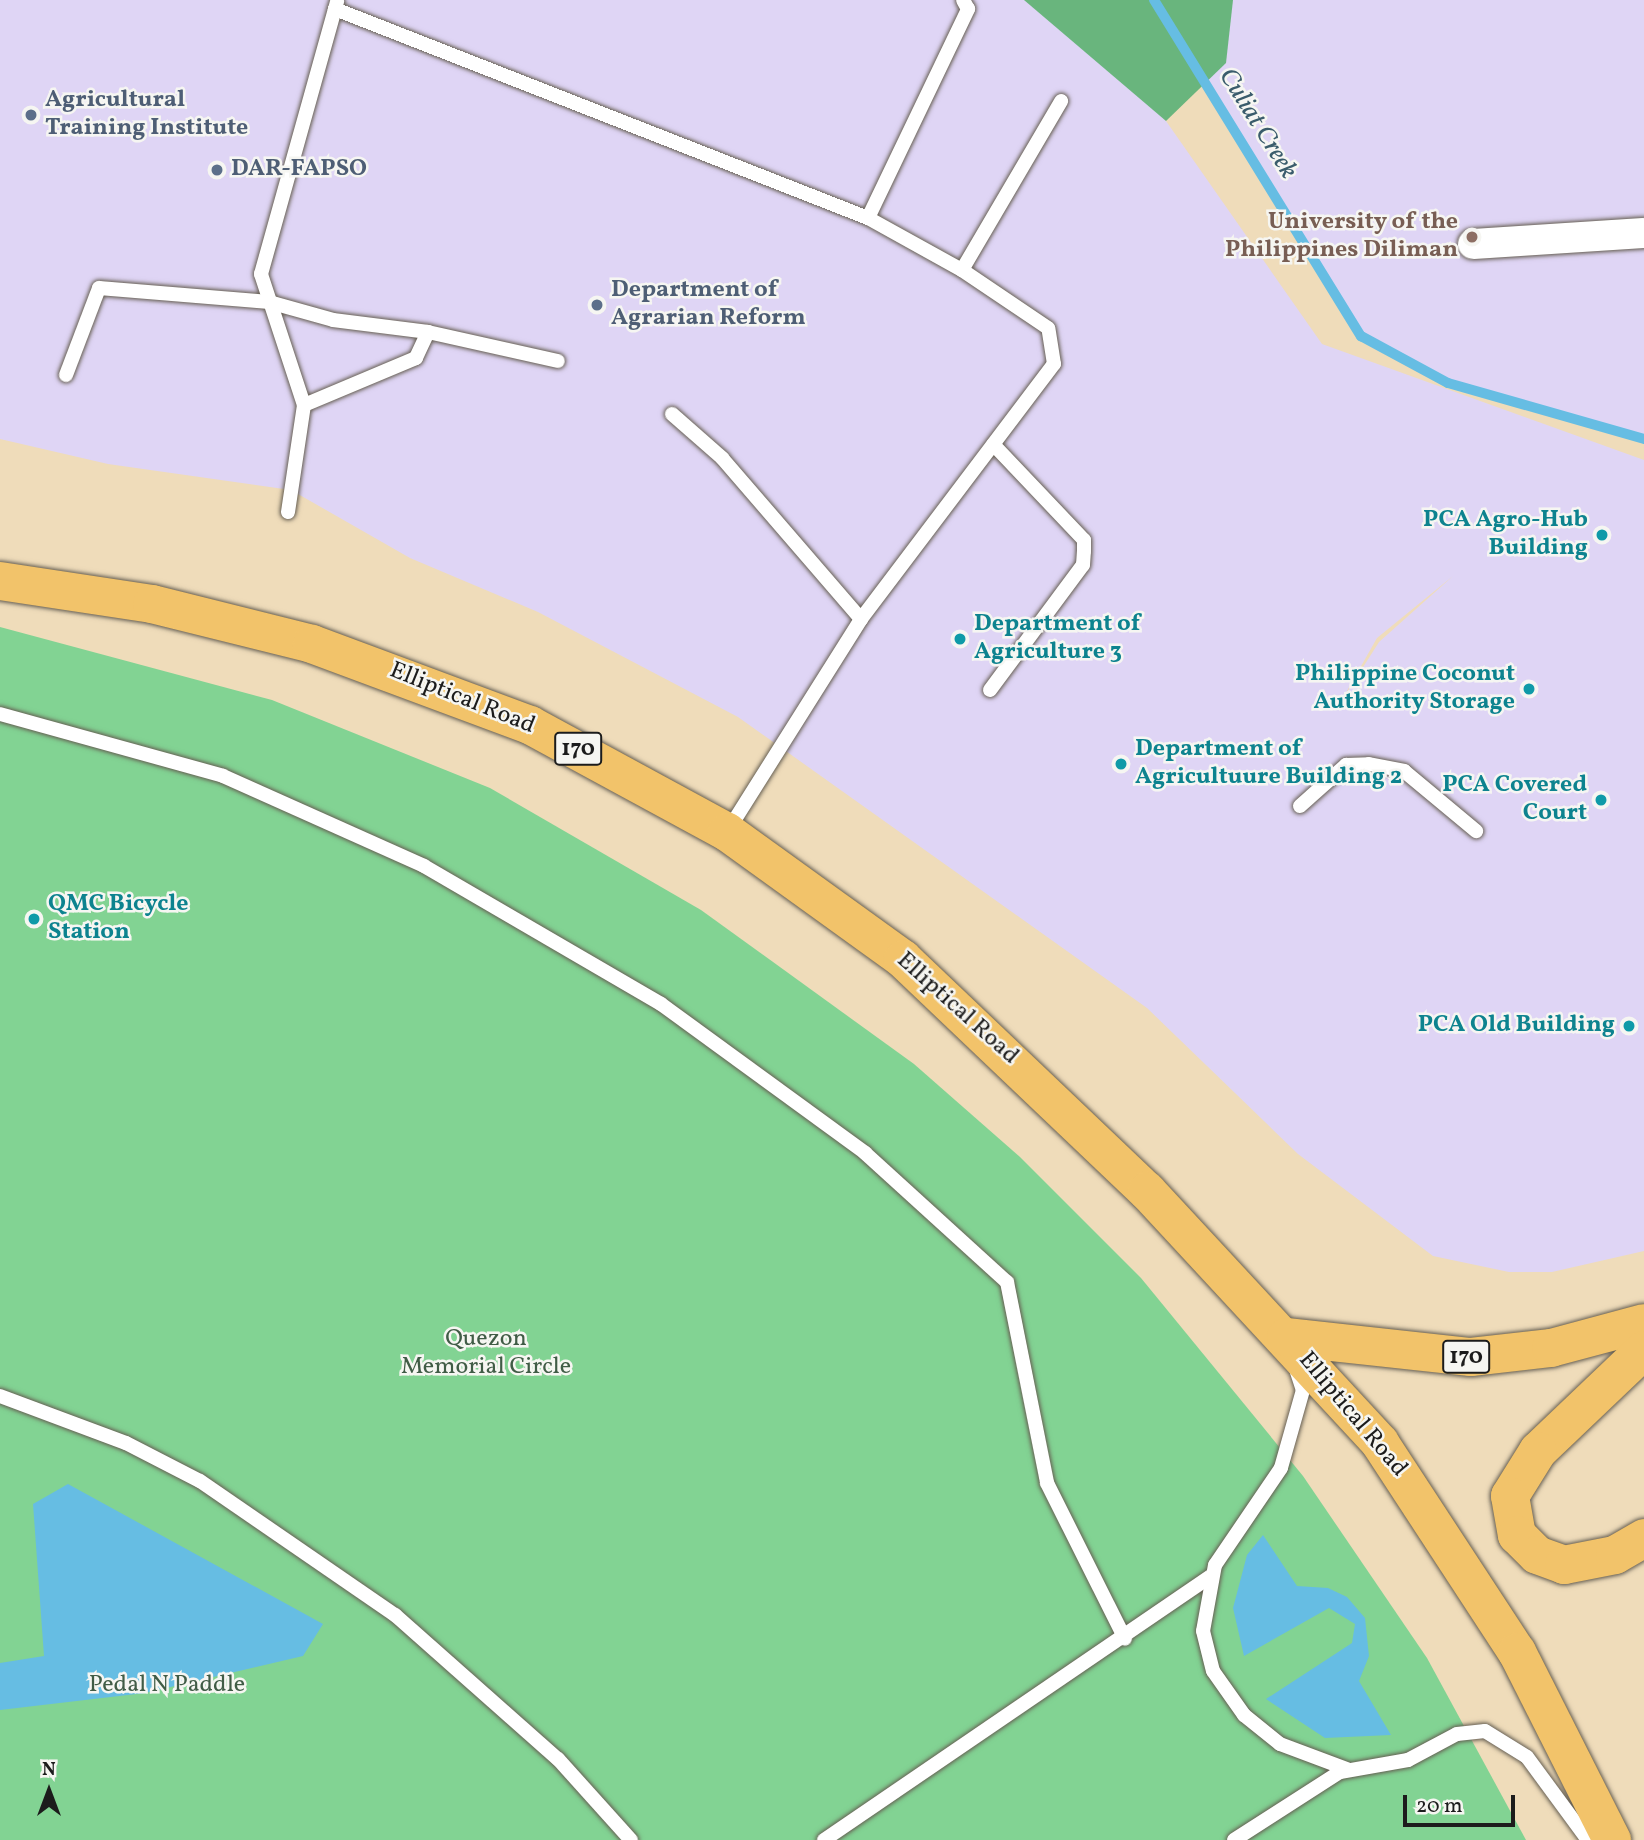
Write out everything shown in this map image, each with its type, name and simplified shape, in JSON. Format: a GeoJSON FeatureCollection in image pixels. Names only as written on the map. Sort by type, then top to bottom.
{"type":"FeatureCollection","features":[{"type":"Feature","properties":{"kind":"main road","name":"Elliptical Road"},"geometry":{"type":"LineString","coordinates":[[0,581],[200,614],[423,681],[530,725],[727,832],[818,893],[985,1031],[1286,1337],[1422,1501],[1517,1652],[1612,1840]]}},
{"type":"Feature","properties":{"kind":"main road","name":"170"},"geometry":{"type":"LineString","coordinates":[[1286,1337],[1471,1357],[1551,1349],[1644,1324]]}},
{"type":"Feature","properties":{"kind":"main road"},"geometry":{"type":"LineString","coordinates":[[1644,1350],[1538,1451],[1510,1496],[1517,1535],[1537,1555],[1564,1565],[1615,1555],[1644,1538]]}},
{"type":"Feature","properties":{"kind":"street"},"geometry":{"type":"LineString","coordinates":[[1473,244],[1644,233]]}},
{"type":"Feature","properties":{"kind":"lane"},"geometry":{"type":"LineString","coordinates":[[868,218],[968,9],[963,0]]}},
{"type":"Feature","properties":{"kind":"lane"},"geometry":{"type":"LineString","coordinates":[[288,512],[304,405],[269,302],[263,255],[336,5],[868,218],[962,270],[1041,320],[1052,336],[1051,369],[861,619],[727,832]]}},
{"type":"Feature","properties":{"kind":"lane"},"geometry":{"type":"LineString","coordinates":[[962,270],[1061,101]]}},
{"type":"Feature","properties":{"kind":"lane"},"geometry":{"type":"LineString","coordinates":[[65,375],[99,288],[269,302],[333,320],[428,332],[558,361]]}},
{"type":"Feature","properties":{"kind":"lane"},"geometry":{"type":"LineString","coordinates":[[304,405],[416,358],[428,332]]}},
{"type":"Feature","properties":{"kind":"lane"},"geometry":{"type":"LineString","coordinates":[[672,414],[722,458],[861,619]]}},
{"type":"Feature","properties":{"kind":"lane"},"geometry":{"type":"LineString","coordinates":[[990,690],[1083,565],[1084,551],[1084,540],[993,444]]}},
{"type":"Feature","properties":{"kind":"lane"},"geometry":{"type":"LineString","coordinates":[[0,714],[223,776],[424,866],[661,1004],[865,1153],[1007,1282],[1047,1483],[1125,1639]]}},
{"type":"Feature","properties":{"kind":"lane"},"geometry":{"type":"LineString","coordinates":[[1300,806],[1346,765],[1369,764],[1404,771],[1476,831]]}},
{"type":"Feature","properties":{"kind":"lane"},"geometry":{"type":"LineString","coordinates":[[1286,1337],[1303,1390],[1294,1430],[1282,1468],[1237,1527],[1211,1577],[1203,1632],[1226,1696],[1280,1744],[1347,1769]]}},
{"type":"Feature","properties":{"kind":"lane"},"geometry":{"type":"LineString","coordinates":[[0,1396],[126,1443],[200,1481],[395,1615],[548,1751],[631,1840]]}},
{"type":"Feature","properties":{"kind":"lane"},"geometry":{"type":"LineString","coordinates":[[824,1840],[1125,1639],[1211,1577]]}},
{"type":"Feature","properties":{"kind":"lane"},"geometry":{"type":"LineString","coordinates":[[1234,1840],[1347,1769],[1395,1763],[1457,1734],[1485,1731],[1527,1757],[1588,1840]]}},
{"type":"Feature","properties":{"kind":"shaded area","name":"Department of Agrarian Reform"},"geometry":{"type":"Polygon","coordinates":[[[0,0],[1045,0],[1166,121],[1322,344],[1644,460],[1644,1251],[1552,1272],[1509,1272],[1433,1256],[1298,1154],[1147,1008],[738,717],[538,612],[410,558],[291,490],[108,464],[0,439],[0,0]],[[1453,576],[1377,638],[1339,705],[1379,642],[1453,576]]]}},
{"type":"Feature","properties":{"kind":"shaded area","name":"University of the Philippines Diliman"},"geometry":{"type":"Polygon","coordinates":[[[1154,0],[1644,0],[1644,439],[1448,383],[1361,336],[1154,0]]]}},
{"type":"Feature","properties":{"kind":"green space"},"geometry":{"type":"Polygon","coordinates":[[[1024,0],[1233,0],[1226,63],[1166,121],[1024,0]]]}},
{"type":"Feature","properties":{"kind":"green space","name":"Quezon Memorial Circle"},"geometry":{"type":"Polygon","coordinates":[[[0,627],[272,700],[490,788],[701,910],[914,1064],[1020,1157],[1141,1278],[1303,1476],[1427,1658],[1526,1840],[0,1840],[0,627]]]}},
{"type":"Feature","properties":{"kind":"water","name":"Pedal N Paddle"},"geometry":{"type":"Polygon","coordinates":[[[68,1484],[323,1624],[303,1656],[145,1693],[0,1710],[0,1663],[44,1656],[33,1504],[68,1484]]]}},
{"type":"Feature","properties":{"kind":"water"},"geometry":{"type":"Polygon","coordinates":[[[1263,1535],[1297,1586],[1328,1588],[1347,1597],[1365,1618],[1369,1656],[1359,1681],[1391,1735],[1325,1738],[1266,1699],[1352,1643],[1355,1624],[1329,1608],[1244,1656],[1233,1608],[1247,1555],[1263,1535]]]}},
{"type":"Feature","properties":{"kind":"waterway","name":"Culiat Creek"},"geometry":{"type":"LineString","coordinates":[[1154,0],[1361,336],[1448,383],[1644,439]]}},
{"type":"Feature","properties":{"kind":"place","name":"Agricultural Training Institute"},"geometry":{"type":"Point","coordinates":[31,115]}},
{"type":"Feature","properties":{"kind":"place","name":"DAR-FAPSO"},"geometry":{"type":"Point","coordinates":[217,170]}},
{"type":"Feature","properties":{"kind":"place","name":"University of the Philippines Diliman"},"geometry":{"type":"Point","coordinates":[1472,237]}},
{"type":"Feature","properties":{"kind":"place","name":"Department of Agrarian Reform"},"geometry":{"type":"Point","coordinates":[597,305]}},
{"type":"Feature","properties":{"kind":"place","name":"PCA Agro-Hub Building"},"geometry":{"type":"Point","coordinates":[1602,535]}},
{"type":"Feature","properties":{"kind":"place","name":"Department of Agriculture 3"},"geometry":{"type":"Point","coordinates":[960,639]}},
{"type":"Feature","properties":{"kind":"place","name":"Philippine Coconut Authority Storage"},"geometry":{"type":"Point","coordinates":[1529,689]}},
{"type":"Feature","properties":{"kind":"place","name":"Department of Agricultuure Building 2"},"geometry":{"type":"Point","coordinates":[1121,764]}},
{"type":"Feature","properties":{"kind":"place","name":"PCA Covered Court"},"geometry":{"type":"Point","coordinates":[1601,800]}},
{"type":"Feature","properties":{"kind":"place","name":"QMC Bicycle Station"},"geometry":{"type":"Point","coordinates":[34,919]}},
{"type":"Feature","properties":{"kind":"place","name":"PCA Old Building"},"geometry":{"type":"Point","coordinates":[1629,1026]}}]}
